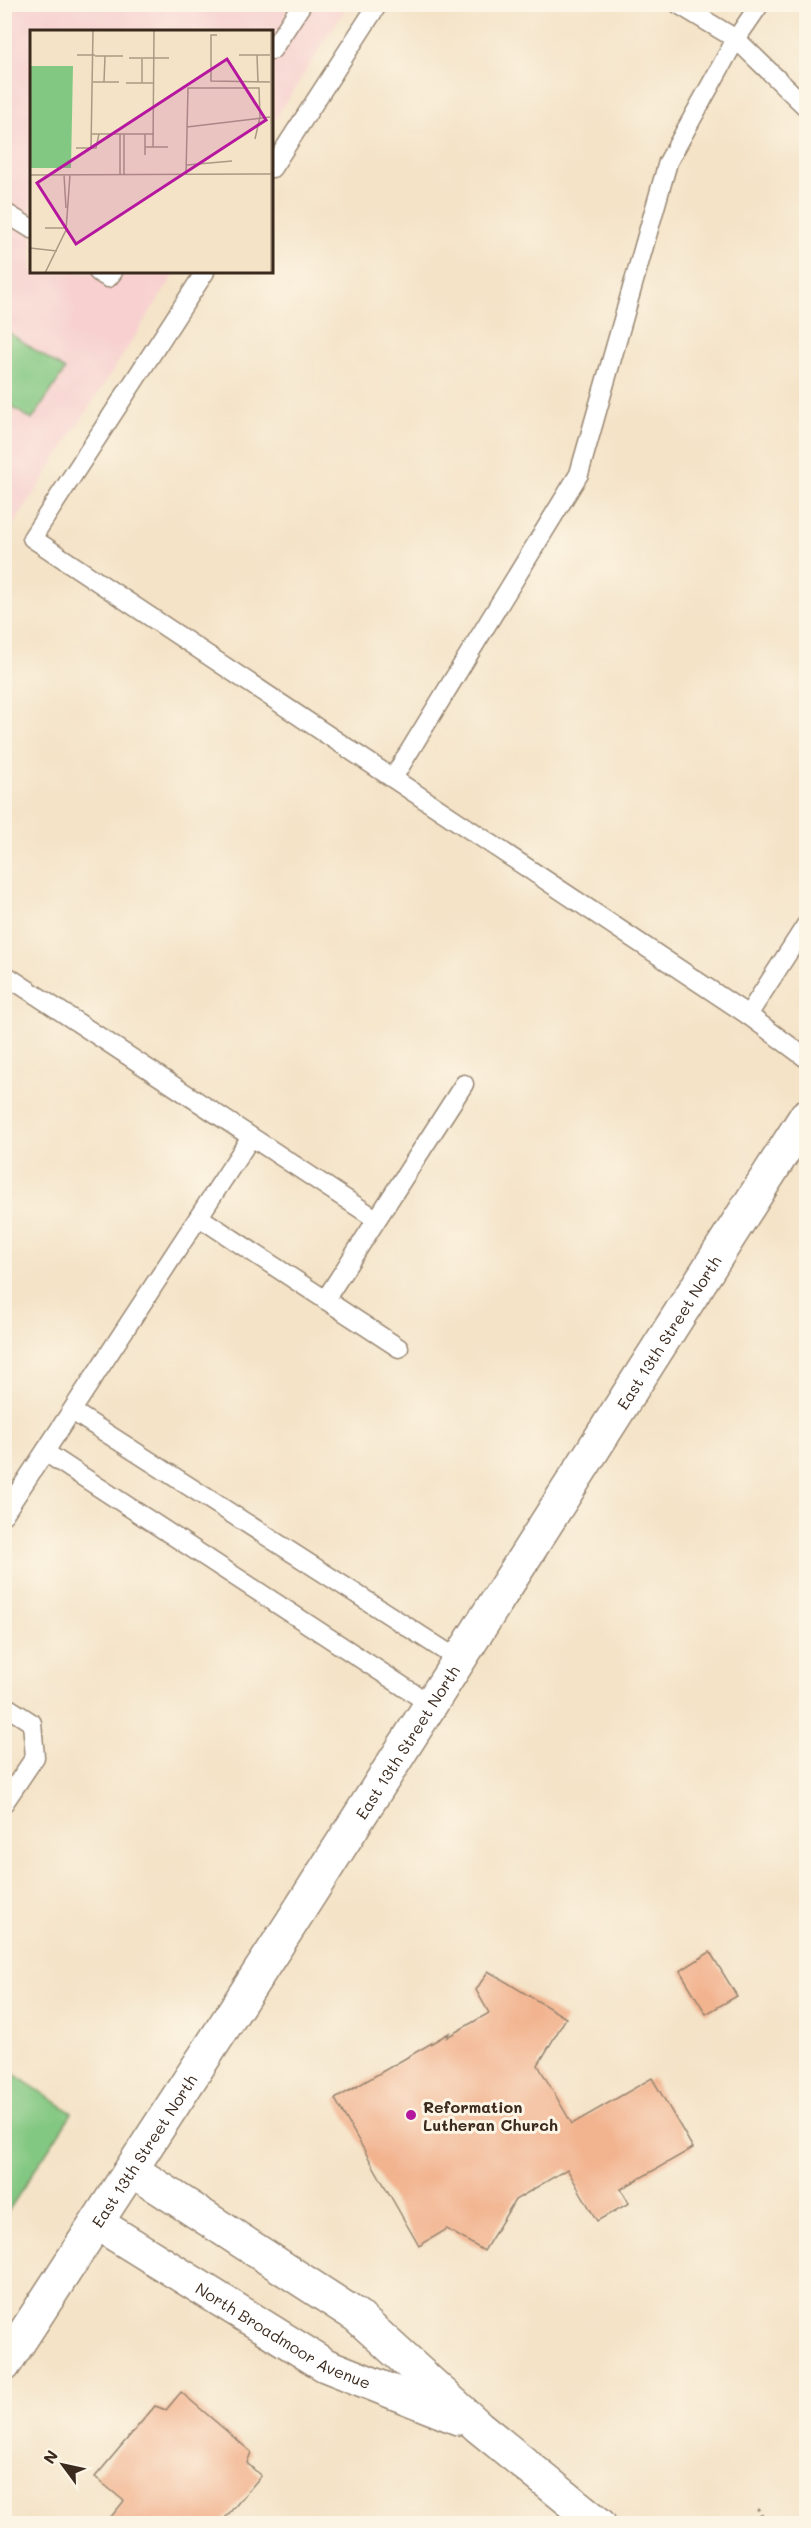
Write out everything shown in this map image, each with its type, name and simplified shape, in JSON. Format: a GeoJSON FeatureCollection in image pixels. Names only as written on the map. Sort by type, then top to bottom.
{"type":"FeatureCollection","features":[{"type":"Feature","properties":{"kind":"main road","name":"East 13th Street North"},"geometry":{"type":"LineString","coordinates":[[4,2366],[807,1116]]}},
{"type":"Feature","properties":{"kind":"main road","name":"North Broadmoor Avenue"},"geometry":{"type":"LineString","coordinates":[[132,2170],[357,2316],[479,2427],[599,2523]]}},
{"type":"Feature","properties":{"kind":"main road","name":"North Broadmoor Avenue"},"geometry":{"type":"LineString","coordinates":[[97,2223],[325,2365],[479,2427]]}},
{"type":"Feature","properties":{"kind":"lane"},"geometry":{"type":"LineString","coordinates":[[273,48],[302,4]]}},
{"type":"Feature","properties":{"kind":"lane"},"geometry":{"type":"LineString","coordinates":[[273,166],[378,4]]}},
{"type":"Feature","properties":{"kind":"lane"},"geometry":{"type":"LineString","coordinates":[[678,4],[736,39],[807,107]]}},
{"type":"Feature","properties":{"kind":"lane"},"geometry":{"type":"LineString","coordinates":[[393,778],[579,474],[668,162],[736,39],[760,4]]}},
{"type":"Feature","properties":{"kind":"lane"},"geometry":{"type":"LineString","coordinates":[[4,212],[30,228]]}},
{"type":"Feature","properties":{"kind":"lane"},"geometry":{"type":"LineString","coordinates":[[100,273],[108,278],[112,273]]}},
{"type":"Feature","properties":{"kind":"lane"},"geometry":{"type":"LineString","coordinates":[[204,273],[32,538],[748,1015],[807,1058]]}},
{"type":"Feature","properties":{"kind":"lane"},"geometry":{"type":"LineString","coordinates":[[748,1015],[807,925]]}},
{"type":"Feature","properties":{"kind":"lane"},"geometry":{"type":"LineString","coordinates":[[4,974],[376,1219]]}},
{"type":"Feature","properties":{"kind":"lane"},"geometry":{"type":"LineString","coordinates":[[325,1300],[464,1084]]}},
{"type":"Feature","properties":{"kind":"lane"},"geometry":{"type":"LineString","coordinates":[[4,1514],[251,1137]]}},
{"type":"Feature","properties":{"kind":"lane"},"geometry":{"type":"LineString","coordinates":[[199,1217],[399,1348]]}},
{"type":"Feature","properties":{"kind":"lane"},"geometry":{"type":"LineString","coordinates":[[72,1411],[459,1660]]}},
{"type":"Feature","properties":{"kind":"lane"},"geometry":{"type":"LineString","coordinates":[[45,1452],[430,1704]]}},
{"type":"Feature","properties":{"kind":"lane"},"geometry":{"type":"LineString","coordinates":[[4,1705],[32,1723],[35,1757],[4,1803]]}},
{"type":"Feature","properties":{"kind":"path"},"geometry":{"type":"LineString","coordinates":[[758,2509],[765,2523]]}},
{"type":"Feature","properties":{"kind":"shaded area"},"geometry":{"type":"Polygon","coordinates":[[[5,5],[348,5],[273,122],[273,30],[30,30],[30,273],[175,273],[5,539],[5,5]]]}},
{"type":"Feature","properties":{"kind":"green space"},"geometry":{"type":"Polygon","coordinates":[[[5,330],[65,370],[32,420],[5,402],[5,330]]]}},
{"type":"Feature","properties":{"kind":"green space"},"geometry":{"type":"Polygon","coordinates":[[[5,2068],[72,2113],[5,2216],[5,2068]]]}},
{"type":"Feature","properties":{"kind":"building"},"geometry":{"type":"Polygon","coordinates":[[[710,1952],[737,1996],[706,2014],[680,1971],[710,1952]]]}},
{"type":"Feature","properties":{"kind":"building"},"geometry":{"type":"Polygon","coordinates":[[[488,1971],[566,2018],[538,2065],[572,2124],[652,2078],[693,2148],[621,2189],[629,2203],[597,2221],[567,2169],[515,2200],[484,2251],[447,2229],[419,2246],[335,2099],[449,2033],[447,2037],[489,2013],[476,1990],[488,1971]]]}},
{"type":"Feature","properties":{"kind":"building"},"geometry":{"type":"Polygon","coordinates":[[[181,2392],[251,2452],[247,2463],[261,2476],[220,2524],[105,2524],[124,2501],[95,2477],[155,2406],[166,2410],[181,2392]]]}},
{"type":"Feature","properties":{"kind":"place","name":"Reformation Lutheran Church"},"geometry":{"type":"Point","coordinates":[411,2115]}}]}
